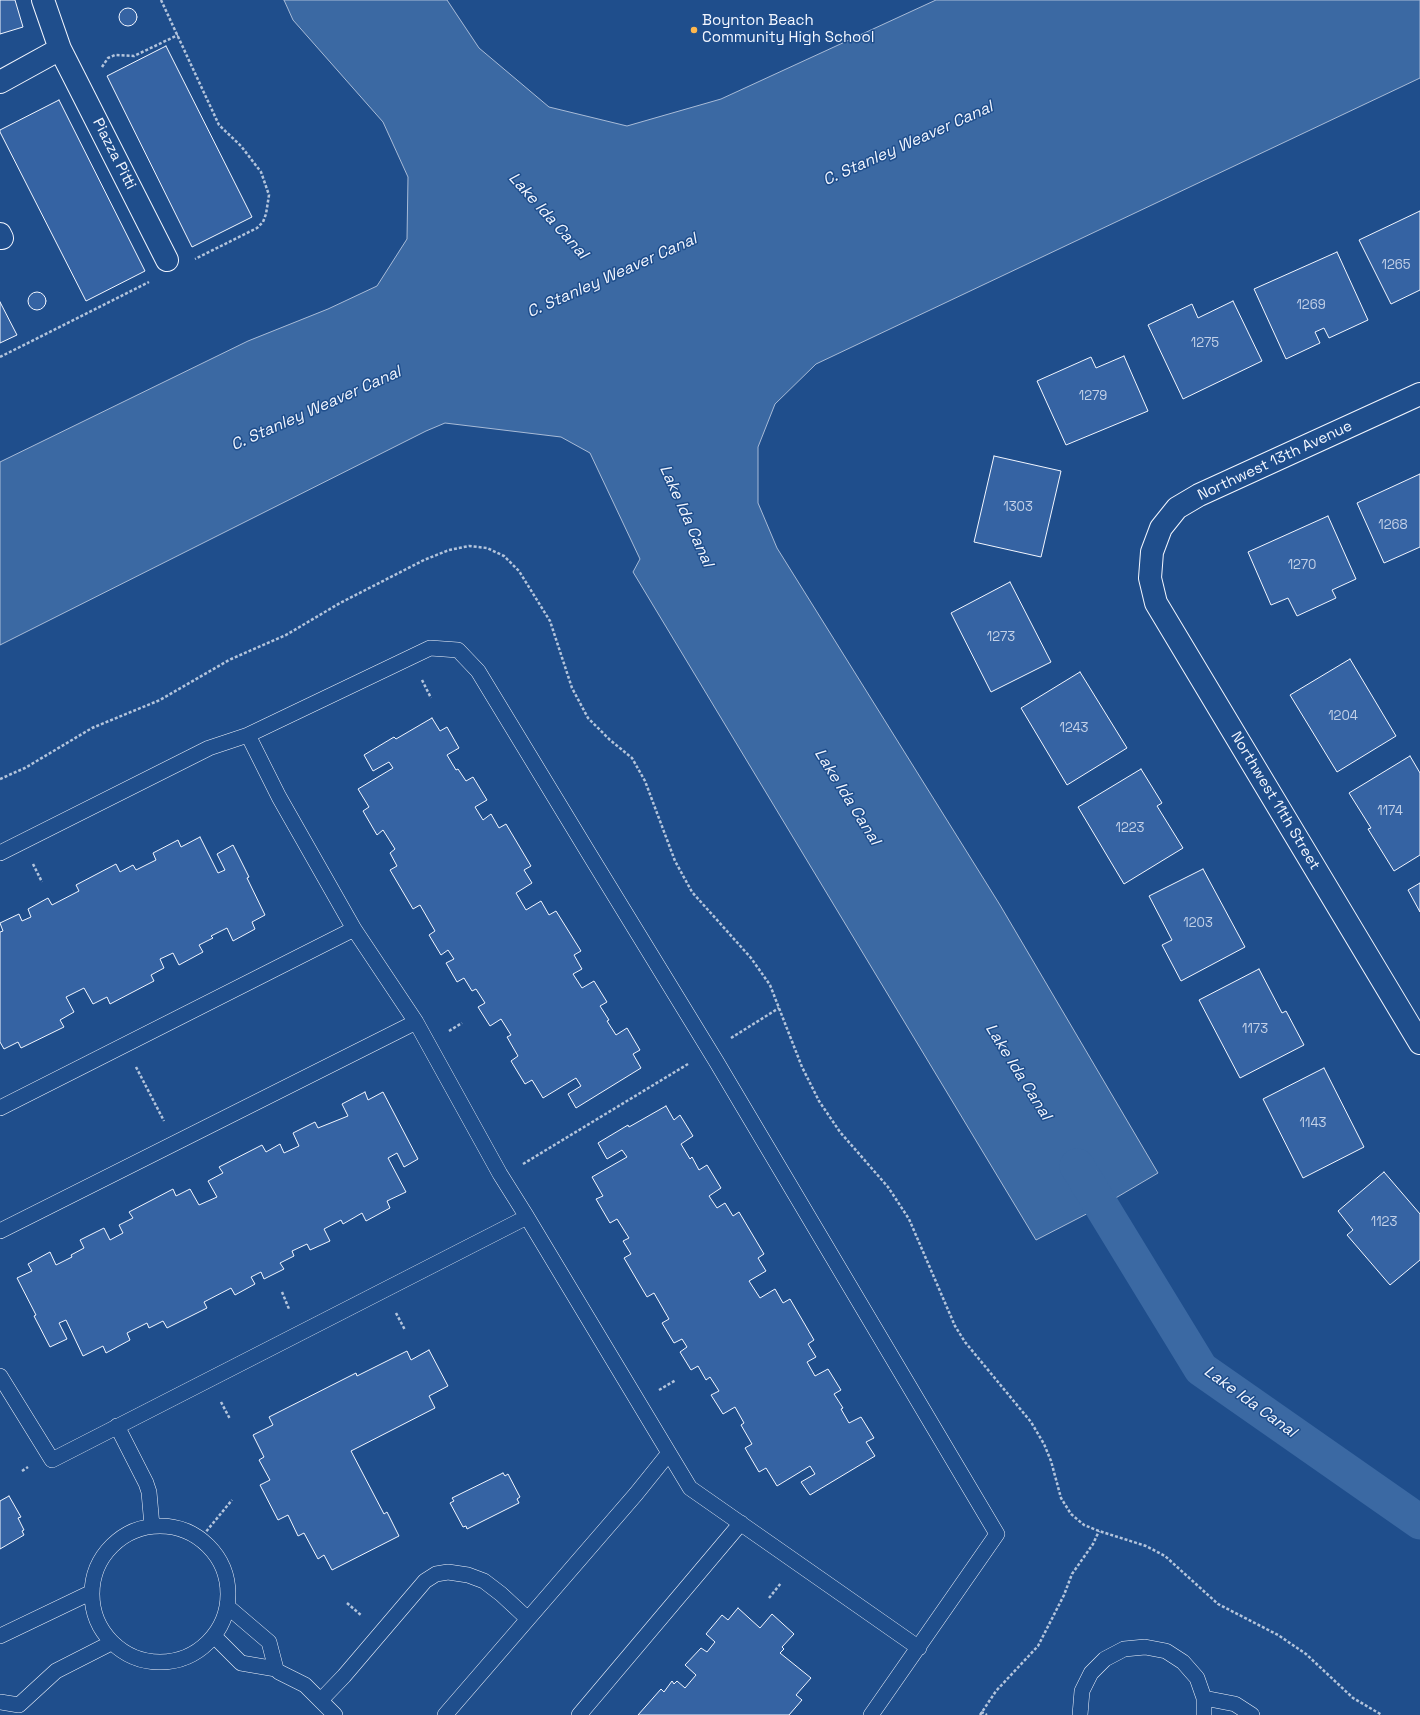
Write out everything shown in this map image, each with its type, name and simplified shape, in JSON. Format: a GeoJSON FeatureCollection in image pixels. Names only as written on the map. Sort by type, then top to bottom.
{"type":"FeatureCollection","features":[{"type":"Feature","properties":{"kind":"street","name":"Piazza Pitti"},"geometry":{"type":"LineString","coordinates":[[43,0],[60,49],[167,260]]}},
{"type":"Feature","properties":{"kind":"street"},"geometry":{"type":"LineString","coordinates":[[0,82],[60,49]]}},
{"type":"Feature","properties":{"kind":"street"},"geometry":{"type":"LineString","coordinates":[[0,234],[2,238],[0,238]]}},
{"type":"Feature","properties":{"kind":"street","name":"Northwest 13th Avenue"},"geometry":{"type":"LineString","coordinates":[[1152,552],[1161,528],[1177,508],[1199,495],[1420,394]]}},
{"type":"Feature","properties":{"kind":"street","name":"Northwest 11th Street"},"geometry":{"type":"LineString","coordinates":[[1152,552],[1150,578],[1156,603],[1420,1043]]}},
{"type":"Feature","properties":{"kind":"lane"},"geometry":{"type":"LineString","coordinates":[[0,853],[209,748],[248,735],[430,648],[458,650],[478,671],[716,1061],[997,1534],[871,1715]]}},
{"type":"Feature","properties":{"kind":"lane"},"geometry":{"type":"LineString","coordinates":[[248,735],[279,797],[354,929],[416,1022],[496,1167],[690,1488],[919,1648]]}},
{"type":"Feature","properties":{"kind":"lane"},"geometry":{"type":"LineString","coordinates":[[0,1108],[354,929]]}},
{"type":"Feature","properties":{"kind":"lane"},"geometry":{"type":"LineString","coordinates":[[0,1231],[416,1022]]}},
{"type":"Feature","properties":{"kind":"lane"},"geometry":{"type":"LineString","coordinates":[[0,1376],[52,1460],[527,1217]]}},
{"type":"Feature","properties":{"kind":"lane"},"geometry":{"type":"LineString","coordinates":[[117,1426],[148,1487],[152,1526]]}},
{"type":"Feature","properties":{"kind":"lane"},"geometry":{"type":"LineString","coordinates":[[445,1715],[669,1453]]}},
{"type":"Feature","properties":{"kind":"lane"},"geometry":{"type":"LineString","coordinates":[[579,1715],[741,1523]]}},
{"type":"Feature","properties":{"kind":"lane"},"geometry":{"type":"LineString","coordinates":[[152,1526],[176,1528],[192,1534],[200,1539],[216,1554],[224,1569],[228,1584],[228,1607],[214,1636],[204,1646],[186,1657],[166,1662],[146,1660],[126,1654],[111,1643],[100,1626],[93,1610],[92,1592],[95,1572],[104,1556],[117,1542],[133,1531],[152,1526]]}},
{"type":"Feature","properties":{"kind":"lane"},"geometry":{"type":"LineString","coordinates":[[321,1700],[344,1676],[425,1581],[436,1574],[448,1572],[468,1575],[484,1581],[501,1594],[528,1619]]}},
{"type":"Feature","properties":{"kind":"lane"},"geometry":{"type":"LineString","coordinates":[[0,1636],[92,1592]]}},
{"type":"Feature","properties":{"kind":"lane"},"geometry":{"type":"LineString","coordinates":[[228,1607],[269,1642],[276,1669]]}},
{"type":"Feature","properties":{"kind":"lane"},"geometry":{"type":"LineString","coordinates":[[214,1636],[241,1663],[276,1669],[305,1685],[335,1715]]}},
{"type":"Feature","properties":{"kind":"lane"},"geometry":{"type":"LineString","coordinates":[[0,1702],[19,1705],[56,1671],[111,1643]]}},
{"type":"Feature","properties":{"kind":"lane"},"geometry":{"type":"LineString","coordinates":[[1080,1715],[1082,1691],[1091,1673],[1105,1659],[1124,1649],[1145,1647],[1166,1651],[1183,1662],[1197,1678],[1204,1698],[1204,1715]]}},
{"type":"Feature","properties":{"kind":"lane"},"geometry":{"type":"LineString","coordinates":[[1204,1698],[1235,1704],[1252,1715]]}},
{"type":"Feature","properties":{"kind":"path"},"geometry":{"type":"LineString","coordinates":[[100,70],[108,58],[115,55],[134,56],[178,35]]}},
{"type":"Feature","properties":{"kind":"path"},"geometry":{"type":"LineString","coordinates":[[419,674],[431,698]]}},
{"type":"Feature","properties":{"kind":"path"},"geometry":{"type":"LineString","coordinates":[[30,860],[42,882]]}},
{"type":"Feature","properties":{"kind":"path"},"geometry":{"type":"LineString","coordinates":[[725,1041],[780,1008]]}},
{"type":"Feature","properties":{"kind":"path"},"geometry":{"type":"LineString","coordinates":[[134,1062],[166,1126]]}},
{"type":"Feature","properties":{"kind":"path"},"geometry":{"type":"LineString","coordinates":[[519,1166],[691,1063]]}},
{"type":"Feature","properties":{"kind":"path"},"geometry":{"type":"LineString","coordinates":[[282,1292],[292,1315]]}},
{"type":"Feature","properties":{"kind":"path"},"geometry":{"type":"LineString","coordinates":[[396,1312],[405,1330]]}},
{"type":"Feature","properties":{"kind":"path"},"geometry":{"type":"LineString","coordinates":[[654,1393],[676,1380]]}},
{"type":"Feature","properties":{"kind":"path"},"geometry":{"type":"LineString","coordinates":[[218,1396],[230,1419]]}},
{"type":"Feature","properties":{"kind":"path"},"geometry":{"type":"LineString","coordinates":[[200,1539],[232,1500]]}},
{"type":"Feature","properties":{"kind":"path"},"geometry":{"type":"LineString","coordinates":[[986,1715],[981,1713],[996,1691],[1038,1646],[1064,1595],[1072,1574],[1093,1544],[1099,1531],[1146,1546],[1165,1556],[1218,1604],[1278,1636],[1306,1654],[1353,1698],[1382,1715]]}},
{"type":"Feature","properties":{"kind":"path"},"geometry":{"type":"LineString","coordinates":[[769,1598],[784,1577]]}},
{"type":"Feature","properties":{"kind":"path"},"geometry":{"type":"LineString","coordinates":[[347,1603],[366,1620]]}},
{"type":"Feature","properties":{"kind":"water","name":"C. Stanley Weaver Canal"},"geometry":{"type":"Polygon","coordinates":[[[284,0],[447,0],[479,48],[549,107],[627,126],[721,99],[936,0],[1420,0],[1420,78],[816,364],[775,404],[758,447],[758,503],[777,548],[1000,905],[1158,1173],[1102,1206],[1036,1240],[633,572],[640,559],[590,453],[561,437],[445,423],[426,431],[0,645],[0,462],[248,341],[328,309],[377,286],[407,239],[408,177],[383,122],[293,20],[284,0]]]}},
{"type":"Feature","properties":{"kind":"building"},"geometry":{"type":"Polygon","coordinates":[[[0,0],[15,0],[23,27],[0,34],[0,0]]]}},
{"type":"Feature","properties":{"kind":"building"},"geometry":{"type":"Polygon","coordinates":[[[128,8],[134,11],[137,17],[134,23],[128,26],[122,23],[119,17],[122,11],[128,8]]]}},
{"type":"Feature","properties":{"kind":"building"},"geometry":{"type":"Polygon","coordinates":[[[166,46],[252,217],[192,247],[107,76],[166,46]]]}},
{"type":"Feature","properties":{"kind":"building"},"geometry":{"type":"Polygon","coordinates":[[[59,100],[145,271],[86,301],[0,132],[0,130],[59,100]]]}},
{"type":"Feature","properties":{"kind":"building"},"geometry":{"type":"Polygon","coordinates":[[[1420,211],[1420,290],[1391,304],[1359,240],[1420,211]]]}},
{"type":"Feature","properties":{"kind":"building"},"geometry":{"type":"Polygon","coordinates":[[[1337,252],[1368,320],[1329,338],[1324,328],[1315,332],[1320,343],[1286,359],[1254,289],[1337,252]]]}},
{"type":"Feature","properties":{"kind":"building"},"geometry":{"type":"Polygon","coordinates":[[[37,292],[43,295],[46,301],[43,307],[37,310],[31,307],[28,301],[31,295],[37,292]]]}},
{"type":"Feature","properties":{"kind":"building"},"geometry":{"type":"Polygon","coordinates":[[[1233,301],[1262,361],[1183,399],[1148,325],[1192,304],[1198,318],[1233,301]]]}},
{"type":"Feature","properties":{"kind":"building"},"geometry":{"type":"Polygon","coordinates":[[[0,302],[17,335],[0,343],[0,302]]]}},
{"type":"Feature","properties":{"kind":"building"},"geometry":{"type":"Polygon","coordinates":[[[1124,356],[1148,411],[1066,445],[1037,381],[1091,357],[1096,368],[1124,356]]]}},
{"type":"Feature","properties":{"kind":"building"},"geometry":{"type":"Polygon","coordinates":[[[994,456],[1061,471],[1041,557],[974,542],[994,456]]]}},
{"type":"Feature","properties":{"kind":"building"},"geometry":{"type":"Polygon","coordinates":[[[1420,474],[1420,547],[1384,563],[1357,503],[1420,474]]]}},
{"type":"Feature","properties":{"kind":"building"},"geometry":{"type":"Polygon","coordinates":[[[1328,516],[1356,579],[1332,590],[1336,598],[1297,616],[1288,598],[1271,605],[1248,552],[1328,516]]]}},
{"type":"Feature","properties":{"kind":"building"},"geometry":{"type":"Polygon","coordinates":[[[1010,582],[1051,662],[991,692],[951,613],[1010,582]]]}},
{"type":"Feature","properties":{"kind":"building"},"geometry":{"type":"Polygon","coordinates":[[[1350,659],[1396,736],[1337,772],[1290,695],[1350,659]]]}},
{"type":"Feature","properties":{"kind":"building"},"geometry":{"type":"Polygon","coordinates":[[[1080,672],[1127,748],[1067,785],[1021,708],[1080,672]]]}},
{"type":"Feature","properties":{"kind":"building"},"geometry":{"type":"Polygon","coordinates":[[[432,718],[440,731],[447,727],[459,748],[447,755],[456,770],[458,769],[466,781],[473,777],[487,800],[475,807],[483,820],[491,814],[499,828],[506,824],[531,866],[524,870],[532,883],[516,893],[526,910],[541,901],[549,915],[556,911],[581,951],[574,955],[582,969],[573,974],[582,988],[594,981],[607,1002],[600,1006],[616,1035],[627,1028],[640,1050],[633,1054],[641,1068],[576,1108],[568,1094],[581,1086],[576,1078],[543,1098],[532,1080],[525,1084],[511,1061],[518,1056],[507,1037],[511,1035],[501,1019],[490,1026],[478,1007],[485,1003],[476,989],[472,991],[464,978],[457,982],[446,963],[454,959],[448,950],[441,955],[429,935],[435,931],[420,905],[413,909],[390,870],[397,866],[390,853],[395,849],[383,830],[377,835],[363,811],[369,807],[358,789],[393,768],[389,762],[373,771],[364,755],[394,737],[396,739],[432,718]]]}},
{"type":"Feature","properties":{"kind":"building"},"geometry":{"type":"Polygon","coordinates":[[[1410,756],[1420,773],[1420,855],[1394,871],[1368,829],[1371,828],[1349,793],[1410,756]]]}},
{"type":"Feature","properties":{"kind":"building"},"geometry":{"type":"Polygon","coordinates":[[[1141,769],[1162,803],[1157,806],[1183,848],[1124,884],[1078,807],[1141,769]]]}},
{"type":"Feature","properties":{"kind":"building"},"geometry":{"type":"Polygon","coordinates":[[[200,837],[218,873],[225,870],[217,854],[233,845],[249,877],[247,878],[265,915],[252,922],[255,929],[233,941],[227,928],[211,936],[213,938],[199,945],[203,952],[179,965],[173,953],[160,959],[164,968],[151,975],[154,981],[110,1004],[107,997],[93,1004],[84,988],[66,997],[74,1012],[60,1020],[64,1027],[21,1048],[18,1042],[4,1049],[0,1042],[0,932],[3,931],[0,923],[19,914],[22,921],[31,917],[28,909],[48,898],[52,905],[79,891],[76,885],[116,864],[120,872],[133,865],[136,870],[156,860],[153,853],[178,840],[181,847],[200,837]]]}},
{"type":"Feature","properties":{"kind":"building"},"geometry":{"type":"Polygon","coordinates":[[[1203,869],[1245,947],[1181,981],[1162,945],[1172,940],[1149,896],[1203,869]]]}},
{"type":"Feature","properties":{"kind":"building"},"geometry":{"type":"Polygon","coordinates":[[[1420,883],[1420,912],[1408,890],[1420,883]]]}},
{"type":"Feature","properties":{"kind":"building"},"geometry":{"type":"Polygon","coordinates":[[[1259,969],[1282,1013],[1286,1011],[1304,1045],[1240,1078],[1199,1000],[1259,969]]]}},
{"type":"Feature","properties":{"kind":"building"},"geometry":{"type":"Polygon","coordinates":[[[1324,1068],[1364,1147],[1303,1178],[1263,1099],[1324,1068]]]}},
{"type":"Feature","properties":{"kind":"building"},"geometry":{"type":"Polygon","coordinates":[[[365,1092],[368,1100],[383,1092],[418,1159],[404,1167],[397,1153],[388,1158],[406,1192],[387,1201],[390,1208],[366,1221],[362,1213],[343,1224],[341,1220],[324,1229],[330,1241],[310,1250],[307,1244],[292,1251],[294,1256],[280,1263],[284,1269],[264,1279],[261,1272],[251,1277],[255,1284],[235,1295],[231,1288],[204,1302],[207,1308],[167,1328],[163,1321],[149,1328],[147,1323],[127,1333],[130,1340],[106,1353],[103,1346],[83,1356],[66,1320],[59,1323],[67,1339],[50,1347],[17,1278],[32,1271],[28,1264],[50,1252],[56,1265],[72,1257],[71,1255],[84,1248],[80,1240],[104,1228],[110,1240],[123,1233],[119,1225],[133,1218],[129,1212],[173,1189],[176,1196],[190,1189],[199,1205],[217,1197],[208,1181],[223,1173],[219,1167],[262,1145],[266,1152],[280,1144],[284,1153],[299,1146],[293,1133],[315,1122],[318,1128],[348,1116],[342,1104],[365,1092]]]}},
{"type":"Feature","properties":{"kind":"building"},"geometry":{"type":"Polygon","coordinates":[[[666,1106],[674,1120],[680,1115],[693,1136],[681,1144],[690,1159],[692,1157],[699,1170],[707,1165],[721,1188],[709,1196],[717,1208],[725,1203],[733,1216],[739,1212],[764,1254],[758,1258],[766,1271],[749,1281],[760,1298],[775,1289],[783,1303],[790,1299],[814,1340],[808,1344],[816,1357],[807,1362],[815,1376],[828,1369],[841,1390],[834,1394],[843,1408],[841,1409],[849,1423],[861,1417],[874,1438],[866,1442],[875,1456],[810,1495],[801,1482],[815,1474],[810,1466],[777,1486],[766,1468],[759,1472],[745,1448],[752,1444],[741,1425],[744,1423],[735,1407],[723,1414],[711,1395],[719,1391],[710,1377],[706,1380],[698,1366],[691,1370],[680,1352],[687,1347],[682,1339],[674,1343],[662,1323],[669,1319],[654,1293],[647,1297],[624,1258],[631,1254],[623,1241],[629,1238],[617,1219],[610,1223],[596,1199],[603,1196],[592,1177],[627,1157],[622,1150],[607,1159],[598,1143],[628,1125],[629,1127],[666,1106]]]}},
{"type":"Feature","properties":{"kind":"building"},"geometry":{"type":"Polygon","coordinates":[[[1384,1172],[1420,1214],[1420,1260],[1390,1285],[1347,1235],[1353,1230],[1338,1211],[1384,1172]]]}},
{"type":"Feature","properties":{"kind":"building"},"geometry":{"type":"Polygon","coordinates":[[[429,1350],[448,1386],[429,1396],[435,1408],[351,1451],[384,1514],[387,1512],[399,1536],[332,1570],[324,1555],[318,1559],[304,1533],[298,1536],[288,1515],[278,1520],[260,1485],[270,1480],[259,1460],[264,1457],[253,1435],[273,1425],[269,1417],[356,1373],[357,1376],[407,1351],[411,1360],[429,1350]]]}},
{"type":"Feature","properties":{"kind":"building"},"geometry":{"type":"Polygon","coordinates":[[[503,1473],[505,1476],[508,1474],[520,1497],[517,1499],[519,1503],[467,1529],[466,1526],[463,1527],[450,1503],[454,1501],[452,1498],[503,1473]]]}},
{"type":"Feature","properties":{"kind":"building"},"geometry":{"type":"Polygon","coordinates":[[[9,1496],[21,1517],[18,1518],[24,1530],[22,1531],[24,1535],[0,1549],[0,1501],[9,1496]]]}},
{"type":"Feature","properties":{"kind":"building"},"geometry":{"type":"Polygon","coordinates":[[[738,1608],[760,1628],[772,1614],[794,1634],[782,1647],[784,1649],[780,1653],[811,1678],[796,1695],[802,1700],[789,1715],[638,1715],[661,1689],[664,1692],[672,1681],[674,1684],[677,1681],[685,1688],[696,1675],[685,1665],[701,1648],[707,1652],[715,1642],[706,1634],[722,1615],[728,1620],[738,1608]]]}},
{"type":"Feature","properties":{"kind":"waterway","name":"Lake Ida Canal"},"geometry":{"type":"LineString","coordinates":[[1077,1166],[1201,1369],[1420,1522]]}},
{"type":"Feature","properties":{"kind":"place","name":"Boynton Beach Community High School"},"geometry":{"type":"Point","coordinates":[694,30]}}]}
